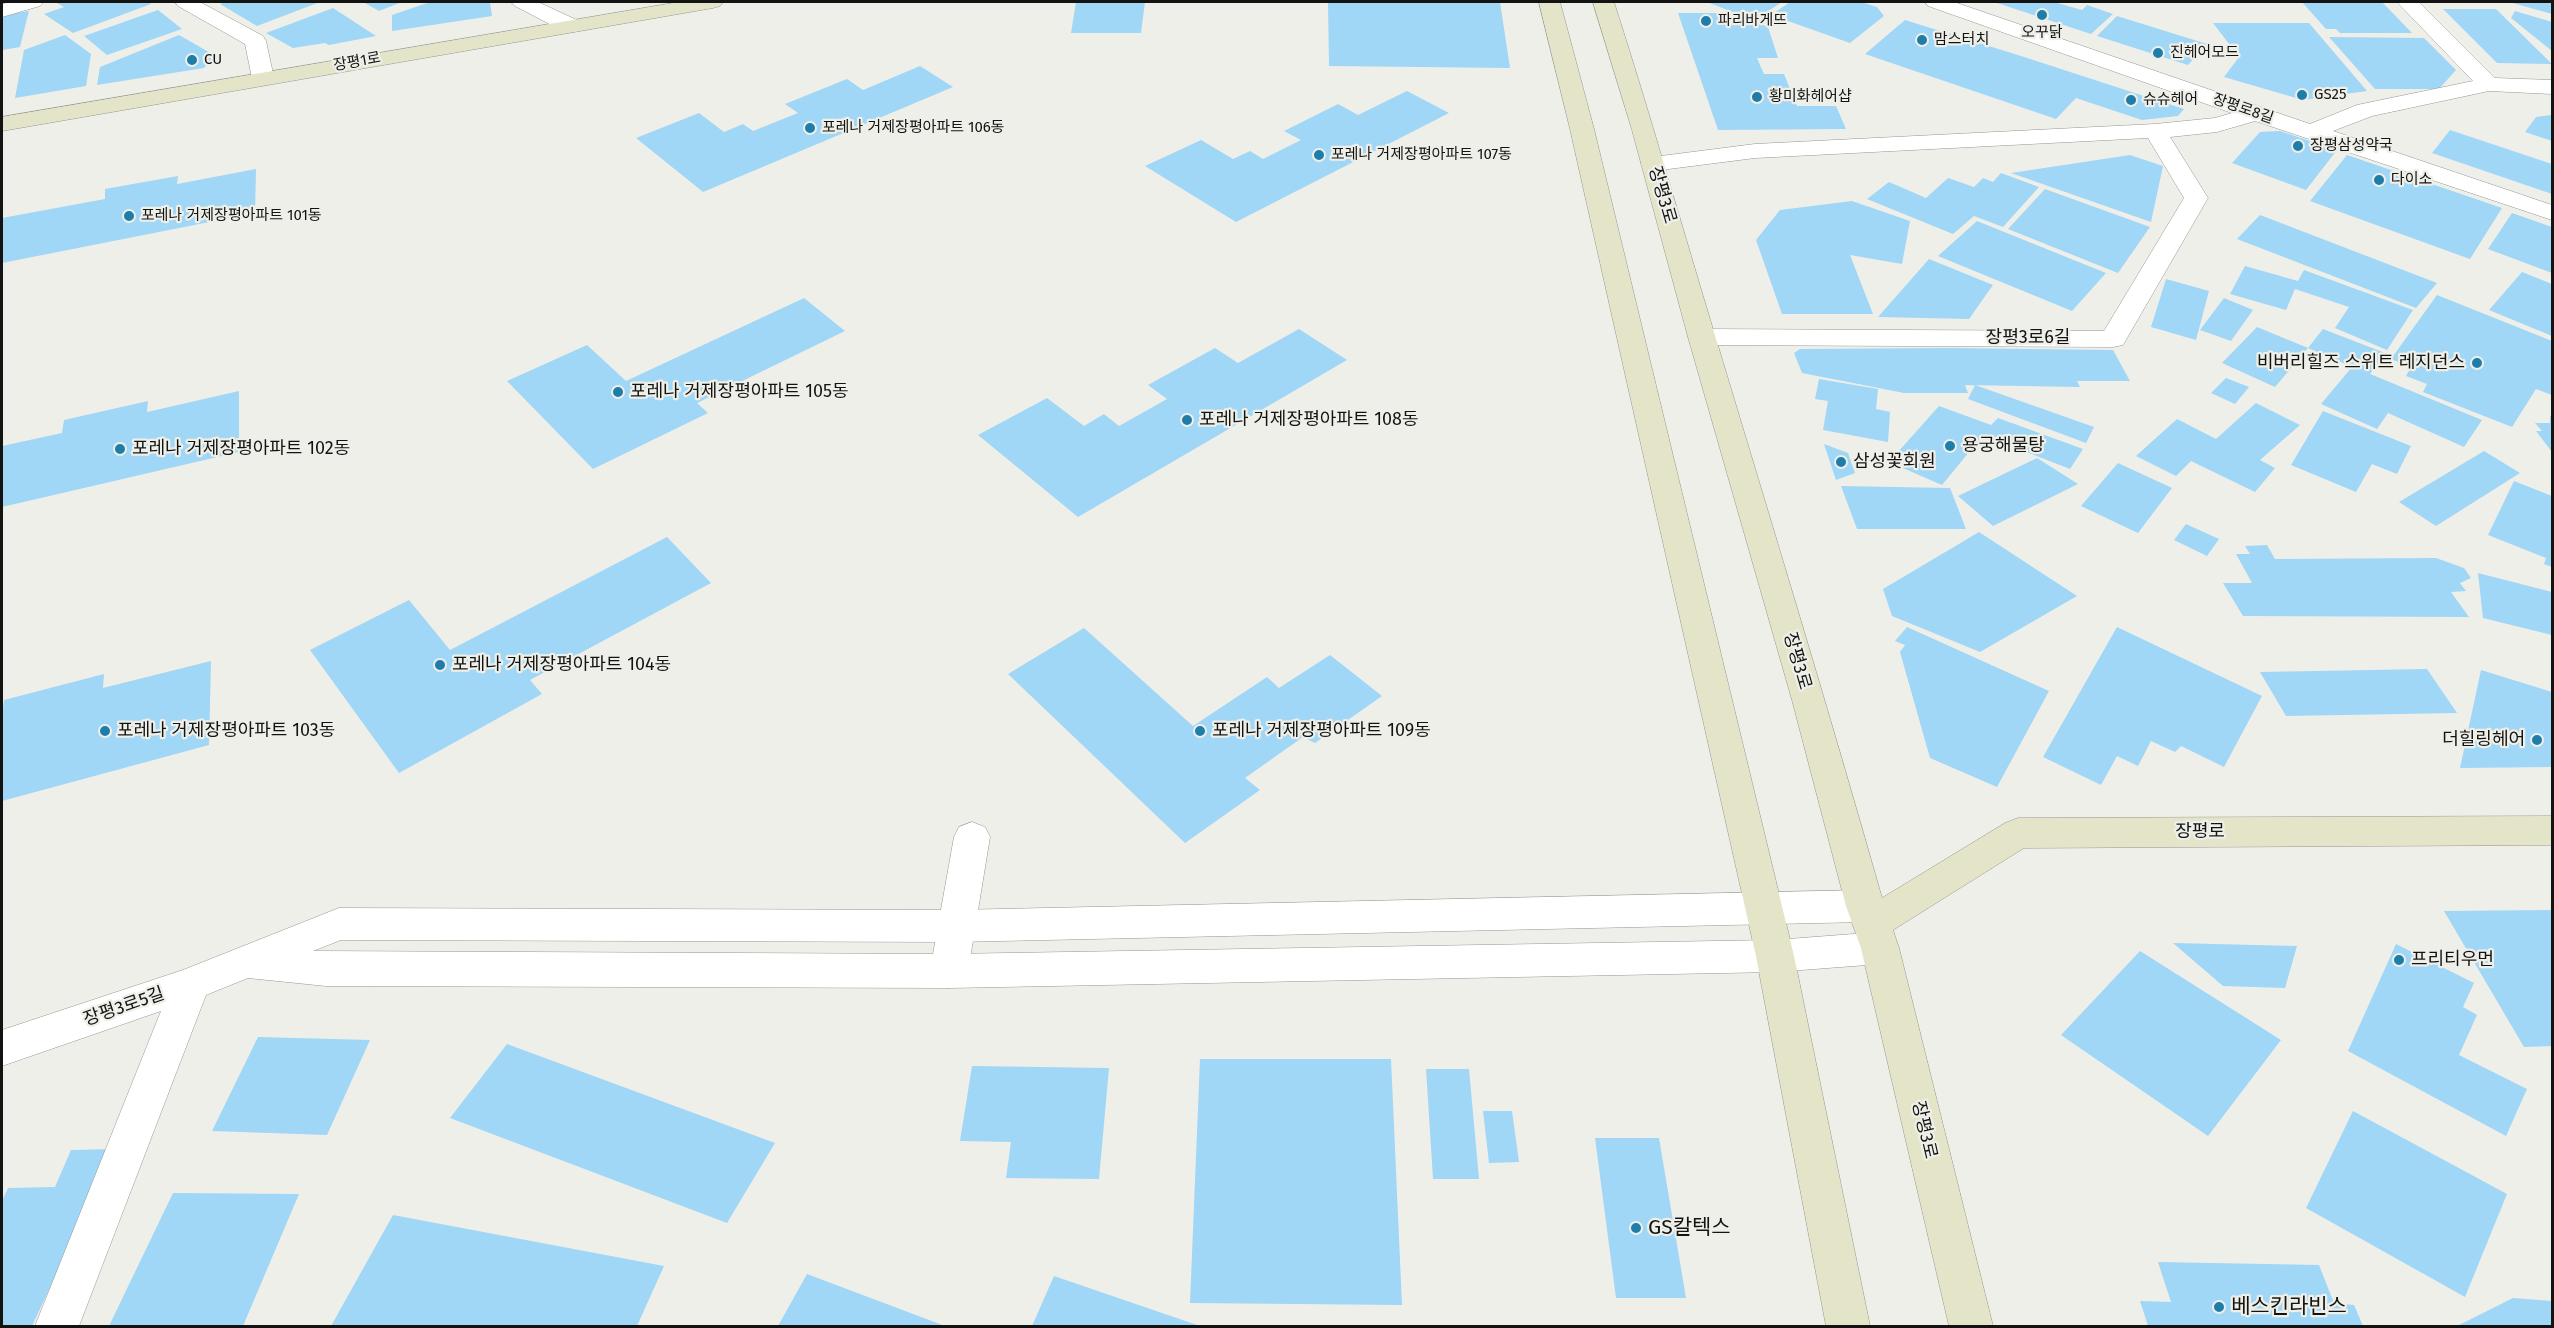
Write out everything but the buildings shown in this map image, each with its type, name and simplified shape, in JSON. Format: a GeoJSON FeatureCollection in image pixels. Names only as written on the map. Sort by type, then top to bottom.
{"type":"FeatureCollection","features":[{"type":"Feature","properties":{"kind":"street"},"geometry":{"type":"LineString","coordinates":[[2,10],[33,2]]}},
{"type":"Feature","properties":{"kind":"street"},"geometry":{"type":"LineString","coordinates":[[184,2],[255,41],[262,70]]}},
{"type":"Feature","properties":{"kind":"street"},"geometry":{"type":"LineString","coordinates":[[522,2],[571,26]]}},
{"type":"Feature","properties":{"kind":"street","name":"장평1로"},"geometry":{"type":"LineString","coordinates":[[2,124],[262,70],[547,14],[621,2]]}},
{"type":"Feature","properties":{"kind":"street","name":"장평1로"},"geometry":{"type":"LineString","coordinates":[[2,107],[571,26],[713,2]]}},
{"type":"Feature","properties":{"kind":"street"},"geometry":{"type":"LineString","coordinates":[[1549,2],[1582,129],[1775,956],[1848,1326]]}},
{"type":"Feature","properties":{"kind":"street","name":"장평3로"},"geometry":{"type":"LineString","coordinates":[[1604,2],[1873,925],[1971,1326]]}},
{"type":"Feature","properties":{"kind":"street","name":"장평로8길"},"geometry":{"type":"LineString","coordinates":[[1935,2],[2553,213]]}},
{"type":"Feature","properties":{"kind":"street"},"geometry":{"type":"LineString","coordinates":[[2408,2],[2489,84]]}},
{"type":"Feature","properties":{"kind":"street"},"geometry":{"type":"LineString","coordinates":[[2311,132],[2365,110],[2489,84],[2553,87]]}},
{"type":"Feature","properties":{"kind":"street"},"geometry":{"type":"LineString","coordinates":[[1653,164],[1755,151],[2155,131],[2217,125],[2255,113]]}},
{"type":"Feature","properties":{"kind":"street","name":"장평3로6길"},"geometry":{"type":"LineString","coordinates":[[1702,336],[2113,339],[2196,198],[2155,131]]}},
{"type":"Feature","properties":{"kind":"street","name":"장평로"},"geometry":{"type":"LineString","coordinates":[[1873,925],[2018,833],[2553,830]]}},
{"type":"Feature","properties":{"kind":"street"},"geometry":{"type":"LineString","coordinates":[[949,971],[972,837]]}},
{"type":"Feature","properties":{"kind":"street","name":"장평3로5길"},"geometry":{"type":"LineString","coordinates":[[2,1048],[191,984],[339,924],[955,926],[1764,909],[1873,925]]}},
{"type":"Feature","properties":{"kind":"street"},"geometry":{"type":"LineString","coordinates":[[246,963],[326,969],[949,971],[1775,956],[1873,925]]}},
{"type":"Feature","properties":{"kind":"street"},"geometry":{"type":"LineString","coordinates":[[57,1326],[191,984]]}},
{"type":"Feature","properties":{"kind":"place","name":"오꾸닭"},"geometry":{"type":"Point","coordinates":[2042,15]}},
{"type":"Feature","properties":{"kind":"place","name":"파리바게뜨"},"geometry":{"type":"Point","coordinates":[1706,21]}},
{"type":"Feature","properties":{"kind":"place","name":"맘스터치"},"geometry":{"type":"Point","coordinates":[1922,40]}},
{"type":"Feature","properties":{"kind":"place","name":"진헤어모드"},"geometry":{"type":"Point","coordinates":[2158,53]}},
{"type":"Feature","properties":{"kind":"place","name":"CU"},"geometry":{"type":"Point","coordinates":[192,60]}},
{"type":"Feature","properties":{"kind":"place","name":"GS25"},"geometry":{"type":"Point","coordinates":[2302,95]}},
{"type":"Feature","properties":{"kind":"place","name":"황미화헤어샵"},"geometry":{"type":"Point","coordinates":[1757,97]}},
{"type":"Feature","properties":{"kind":"place","name":"슈슈헤어"},"geometry":{"type":"Point","coordinates":[2131,100]}},
{"type":"Feature","properties":{"kind":"place","name":"포레나 거제장평아파트 106동"},"geometry":{"type":"Point","coordinates":[810,128]}},
{"type":"Feature","properties":{"kind":"place","name":"장평삼성약국"},"geometry":{"type":"Point","coordinates":[2298,146]}},
{"type":"Feature","properties":{"kind":"place","name":"포레나 거제장평아파트 107동"},"geometry":{"type":"Point","coordinates":[1319,155]}},
{"type":"Feature","properties":{"kind":"place","name":"다이소"},"geometry":{"type":"Point","coordinates":[2379,180]}},
{"type":"Feature","properties":{"kind":"place","name":"포레나 거제장평아파트 101동"},"geometry":{"type":"Point","coordinates":[129,216]}},
{"type":"Feature","properties":{"kind":"place","name":"비버리힐즈 스위트 레지던스"},"geometry":{"type":"Point","coordinates":[2477,363]}},
{"type":"Feature","properties":{"kind":"place","name":"포레나 거제장평아파트 105동"},"geometry":{"type":"Point","coordinates":[618,392]}},
{"type":"Feature","properties":{"kind":"place","name":"포레나 거제장평아파트 108동"},"geometry":{"type":"Point","coordinates":[1187,420]}},
{"type":"Feature","properties":{"kind":"place","name":"용궁해물탕"},"geometry":{"type":"Point","coordinates":[1950,446]}},
{"type":"Feature","properties":{"kind":"place","name":"포레나 거제장평아파트 102동"},"geometry":{"type":"Point","coordinates":[120,449]}},
{"type":"Feature","properties":{"kind":"place","name":"삼성꽃회원"},"geometry":{"type":"Point","coordinates":[1841,462]}},
{"type":"Feature","properties":{"kind":"place","name":"포레나 거제장평아파트 104동"},"geometry":{"type":"Point","coordinates":[440,665]}},
{"type":"Feature","properties":{"kind":"place","name":"포레나 거제장평아파트 103동"},"geometry":{"type":"Point","coordinates":[105,731]}},
{"type":"Feature","properties":{"kind":"place","name":"포레나 거제장평아파트 109동"},"geometry":{"type":"Point","coordinates":[1200,731]}},
{"type":"Feature","properties":{"kind":"place","name":"더힐링헤어"},"geometry":{"type":"Point","coordinates":[2537,740]}},
{"type":"Feature","properties":{"kind":"place","name":"프리티우먼"},"geometry":{"type":"Point","coordinates":[2399,960]}},
{"type":"Feature","properties":{"kind":"place","name":"GS칼텍스"},"geometry":{"type":"Point","coordinates":[1636,1228]}},
{"type":"Feature","properties":{"kind":"place","name":"베스킨라빈스"},"geometry":{"type":"Point","coordinates":[2219,1307]}}]}
